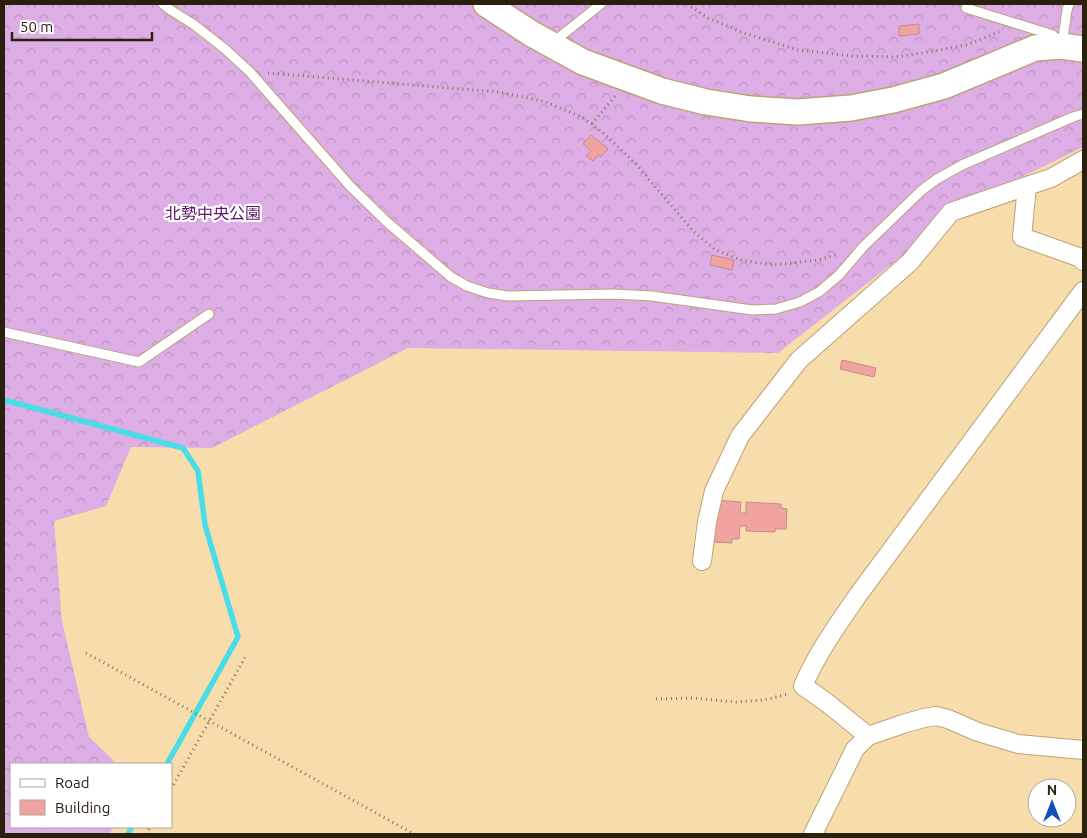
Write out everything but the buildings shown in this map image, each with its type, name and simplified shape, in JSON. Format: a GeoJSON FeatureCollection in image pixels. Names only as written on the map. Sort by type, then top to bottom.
{"type":"FeatureCollection","features":[{"type":"Feature","properties":{"kind":"street"},"geometry":{"type":"LineString","coordinates":[[486,4],[583,62],[662,91],[706,102],[751,110],[798,112],[851,108],[893,100],[944,86],[1035,48],[1072,48]]}},
{"type":"Feature","properties":{"kind":"street"},"geometry":{"type":"LineString","coordinates":[[702,561],[707,522],[714,491],[740,436],[800,360],[910,262],[950,212],[1051,178],[1083,160]]}},
{"type":"Feature","properties":{"kind":"street"},"geometry":{"type":"LineString","coordinates":[[1027,186],[1022,237],[1081,258],[1083,261]]}},
{"type":"Feature","properties":{"kind":"street"},"geometry":{"type":"LineString","coordinates":[[868,736],[803,686],[811,668],[823,646],[858,595],[1083,291]]}},
{"type":"Feature","properties":{"kind":"street"},"geometry":{"type":"LineString","coordinates":[[813,834],[855,749],[868,736],[924,718],[936,716],[948,719],[978,732],[1018,744],[1083,750]]}},
{"type":"Feature","properties":{"kind":"lane"},"geometry":{"type":"LineString","coordinates":[[163,4],[200,29],[250,72],[350,186],[387,222],[451,277],[467,286],[488,293],[508,296],[614,294],[652,296],[752,310],[776,309],[800,302],[819,292],[839,275],[863,248],[922,190],[937,179],[962,165],[1083,114]]}},
{"type":"Feature","properties":{"kind":"lane"},"geometry":{"type":"LineString","coordinates":[[551,44],[600,4]]}},
{"type":"Feature","properties":{"kind":"lane"},"geometry":{"type":"LineString","coordinates":[[969,4],[966,8],[1054,35],[1072,48]]}},
{"type":"Feature","properties":{"kind":"lane"},"geometry":{"type":"LineString","coordinates":[[1068,4],[1066,10],[1072,48]]}},
{"type":"Feature","properties":{"kind":"lane"},"geometry":{"type":"LineString","coordinates":[[4,332],[139,362],[209,314]]}},
{"type":"Feature","properties":{"kind":"path"},"geometry":{"type":"LineString","coordinates":[[688,4],[708,18],[744,33],[798,50],[852,56],[895,57],[929,52],[966,44],[1018,25]]}},
{"type":"Feature","properties":{"kind":"path"},"geometry":{"type":"LineString","coordinates":[[250,72],[498,92],[543,101],[579,116],[609,138],[636,164],[693,231],[714,249],[740,260],[774,264],[818,260],[863,248]]}},
{"type":"Feature","properties":{"kind":"path"},"geometry":{"type":"LineString","coordinates":[[592,124],[628,79]]}},
{"type":"Feature","properties":{"kind":"path"},"geometry":{"type":"LineString","coordinates":[[86,653],[414,834]]}},
{"type":"Feature","properties":{"kind":"path"},"geometry":{"type":"LineString","coordinates":[[172,787],[247,654]]}},
{"type":"Feature","properties":{"kind":"path"},"geometry":{"type":"LineString","coordinates":[[656,699],[692,698],[736,702],[764,700],[796,692],[803,686]]}},
{"type":"Feature","properties":{"kind":"green space","name":"北勢中央公園"},"geometry":{"type":"Polygon","coordinates":[[[4,4],[1083,4],[1083,147],[1026,175],[902,256],[778,353],[408,348],[212,448],[131,447],[106,506],[54,521],[62,621],[89,737],[114,763],[10,763],[10,828],[113,828],[109,834],[4,834],[4,4]]]}},
{"type":"Feature","properties":{"kind":"waterway"},"geometry":{"type":"LineString","coordinates":[[4,401],[183,448],[198,471],[205,525],[238,637],[168,763]]}},
{"type":"Feature","properties":{"kind":"waterway"},"geometry":{"type":"LineString","coordinates":[[128,834],[131,828]]}}]}
